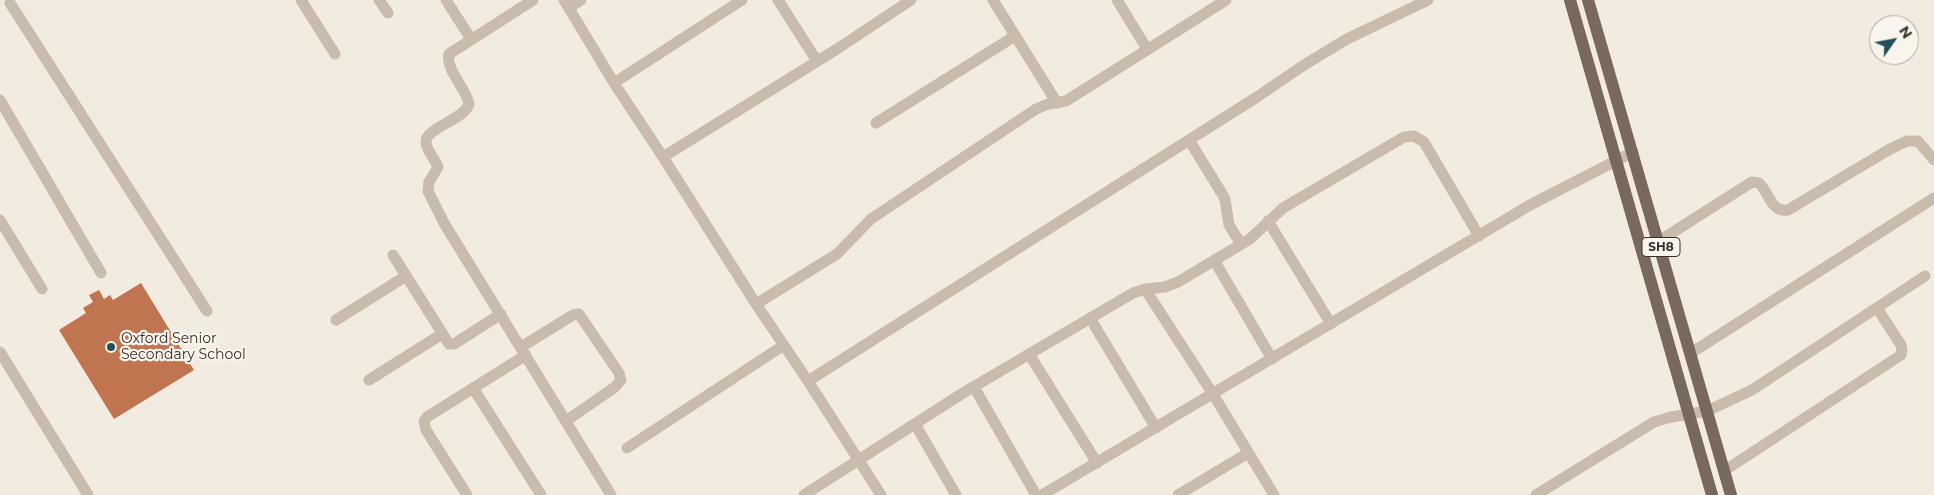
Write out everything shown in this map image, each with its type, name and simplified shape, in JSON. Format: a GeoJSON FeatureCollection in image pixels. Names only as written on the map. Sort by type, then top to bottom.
{"type":"FeatureCollection","features":[{"type":"Feature","properties":{"kind":"main road","name":"SH8"},"geometry":{"type":"LineString","coordinates":[[1570,0],[1712,495]]}},
{"type":"Feature","properties":{"kind":"main road","name":"SH8"},"geometry":{"type":"LineString","coordinates":[[1588,0],[1731,495]]}},
{"type":"Feature","properties":{"kind":"street"},"geometry":{"type":"LineString","coordinates":[[301,0],[335,54]]}},
{"type":"Feature","properties":{"kind":"street"},"geometry":{"type":"LineString","coordinates":[[379,0],[388,13]]}},
{"type":"Feature","properties":{"kind":"street"},"geometry":{"type":"LineString","coordinates":[[446,0],[471,39]]}},
{"type":"Feature","properties":{"kind":"street"},"geometry":{"type":"LineString","coordinates":[[533,0],[452,51],[448,58],[448,63],[469,104],[464,113],[432,133],[426,139],[426,144],[438,167],[429,182],[428,190],[444,222],[611,495]]}},
{"type":"Feature","properties":{"kind":"street"},"geometry":{"type":"LineString","coordinates":[[581,0],[566,4],[614,83],[881,495]]}},
{"type":"Feature","properties":{"kind":"street"},"geometry":{"type":"LineString","coordinates":[[614,83],[742,0]]}},
{"type":"Feature","properties":{"kind":"street"},"geometry":{"type":"LineString","coordinates":[[778,0],[817,61]]}},
{"type":"Feature","properties":{"kind":"street"},"geometry":{"type":"LineString","coordinates":[[663,157],[911,0]]}},
{"type":"Feature","properties":{"kind":"street"},"geometry":{"type":"LineString","coordinates":[[993,0],[1057,103]]}},
{"type":"Feature","properties":{"kind":"street"},"geometry":{"type":"LineString","coordinates":[[1117,0],[1147,49]]}},
{"type":"Feature","properties":{"kind":"street"},"geometry":{"type":"LineString","coordinates":[[756,304],[831,258],[872,220],[1028,115],[1043,106],[1066,101],[1226,0]]}},
{"type":"Feature","properties":{"kind":"street"},"geometry":{"type":"LineString","coordinates":[[808,381],[1189,140],[1327,50],[1428,0]]}},
{"type":"Feature","properties":{"kind":"street"},"geometry":{"type":"LineString","coordinates":[[8,4],[207,312]]}},
{"type":"Feature","properties":{"kind":"street"},"geometry":{"type":"LineString","coordinates":[[876,122],[1015,36]]}},
{"type":"Feature","properties":{"kind":"street"},"geometry":{"type":"LineString","coordinates":[[0,100],[101,273]]}},
{"type":"Feature","properties":{"kind":"street"},"geometry":{"type":"LineString","coordinates":[[804,495],[822,490],[860,460],[915,424],[1133,293],[1145,289],[1172,285],[1214,260],[1258,232],[1283,208],[1404,136],[1410,135],[1424,142],[1479,236]]}},
{"type":"Feature","properties":{"kind":"street"},"geometry":{"type":"LineString","coordinates":[[1189,140],[1221,192],[1230,225],[1240,244]]}},
{"type":"Feature","properties":{"kind":"street"},"geometry":{"type":"LineString","coordinates":[[1659,241],[1752,182],[1759,183],[1775,207],[1783,211],[1788,210],[1890,149],[1907,141],[1918,141],[1934,160]]}},
{"type":"Feature","properties":{"kind":"street"},"geometry":{"type":"LineString","coordinates":[[1049,493],[1530,205],[1632,152]]}},
{"type":"Feature","properties":{"kind":"street"},"geometry":{"type":"LineString","coordinates":[[1691,353],[1934,198]]}},
{"type":"Feature","properties":{"kind":"street"},"geometry":{"type":"LineString","coordinates":[[0,220],[42,289]]}},
{"type":"Feature","properties":{"kind":"street"},"geometry":{"type":"LineString","coordinates":[[1268,221],[1330,324]]}},
{"type":"Feature","properties":{"kind":"street"},"geometry":{"type":"LineString","coordinates":[[393,255],[449,344],[454,344],[501,314]]}},
{"type":"Feature","properties":{"kind":"street"},"geometry":{"type":"LineString","coordinates":[[1214,260],[1272,359]]}},
{"type":"Feature","properties":{"kind":"street"},"geometry":{"type":"LineString","coordinates":[[336,320],[406,276]]}},
{"type":"Feature","properties":{"kind":"street"},"geometry":{"type":"LineString","coordinates":[[1536,495],[1654,422],[1671,416],[1708,411],[1752,390],[1925,276]]}},
{"type":"Feature","properties":{"kind":"street"},"geometry":{"type":"LineString","coordinates":[[1145,289],[1213,394],[1274,495]]}},
{"type":"Feature","properties":{"kind":"street"},"geometry":{"type":"LineString","coordinates":[[1724,471],[1901,355],[1901,344],[1877,308]]}},
{"type":"Feature","properties":{"kind":"street"},"geometry":{"type":"LineString","coordinates":[[467,495],[426,430],[424,421],[427,417],[473,388],[572,315],[579,314],[619,373],[621,380],[616,387],[566,421]]}},
{"type":"Feature","properties":{"kind":"street"},"geometry":{"type":"LineString","coordinates":[[1090,318],[1156,428]]}},
{"type":"Feature","properties":{"kind":"street"},"geometry":{"type":"LineString","coordinates":[[369,380],[442,334]]}},
{"type":"Feature","properties":{"kind":"street"},"geometry":{"type":"LineString","coordinates":[[627,448],[784,345]]}},
{"type":"Feature","properties":{"kind":"street"},"geometry":{"type":"LineString","coordinates":[[0,352],[88,495]]}},
{"type":"Feature","properties":{"kind":"street"},"geometry":{"type":"LineString","coordinates":[[1029,354],[1097,463]]}},
{"type":"Feature","properties":{"kind":"street"},"geometry":{"type":"LineString","coordinates":[[974,387],[1036,495]]}},
{"type":"Feature","properties":{"kind":"street"},"geometry":{"type":"LineString","coordinates":[[473,388],[541,495]]}},
{"type":"Feature","properties":{"kind":"street"},"geometry":{"type":"LineString","coordinates":[[915,424],[956,495]]}},
{"type":"Feature","properties":{"kind":"street"},"geometry":{"type":"LineString","coordinates":[[1178,495],[1248,452]]}},
{"type":"Feature","properties":{"kind":"building"},"geometry":{"type":"Polygon","coordinates":[[[141,283],[194,370],[114,419],[59,330],[86,313],[83,308],[93,302],[89,295],[99,290],[104,299],[110,295],[113,300],[141,283]]]}},
{"type":"Feature","properties":{"kind":"place","name":"Oxford Senior Secondary School"},"geometry":{"type":"Point","coordinates":[111,347]}}]}
